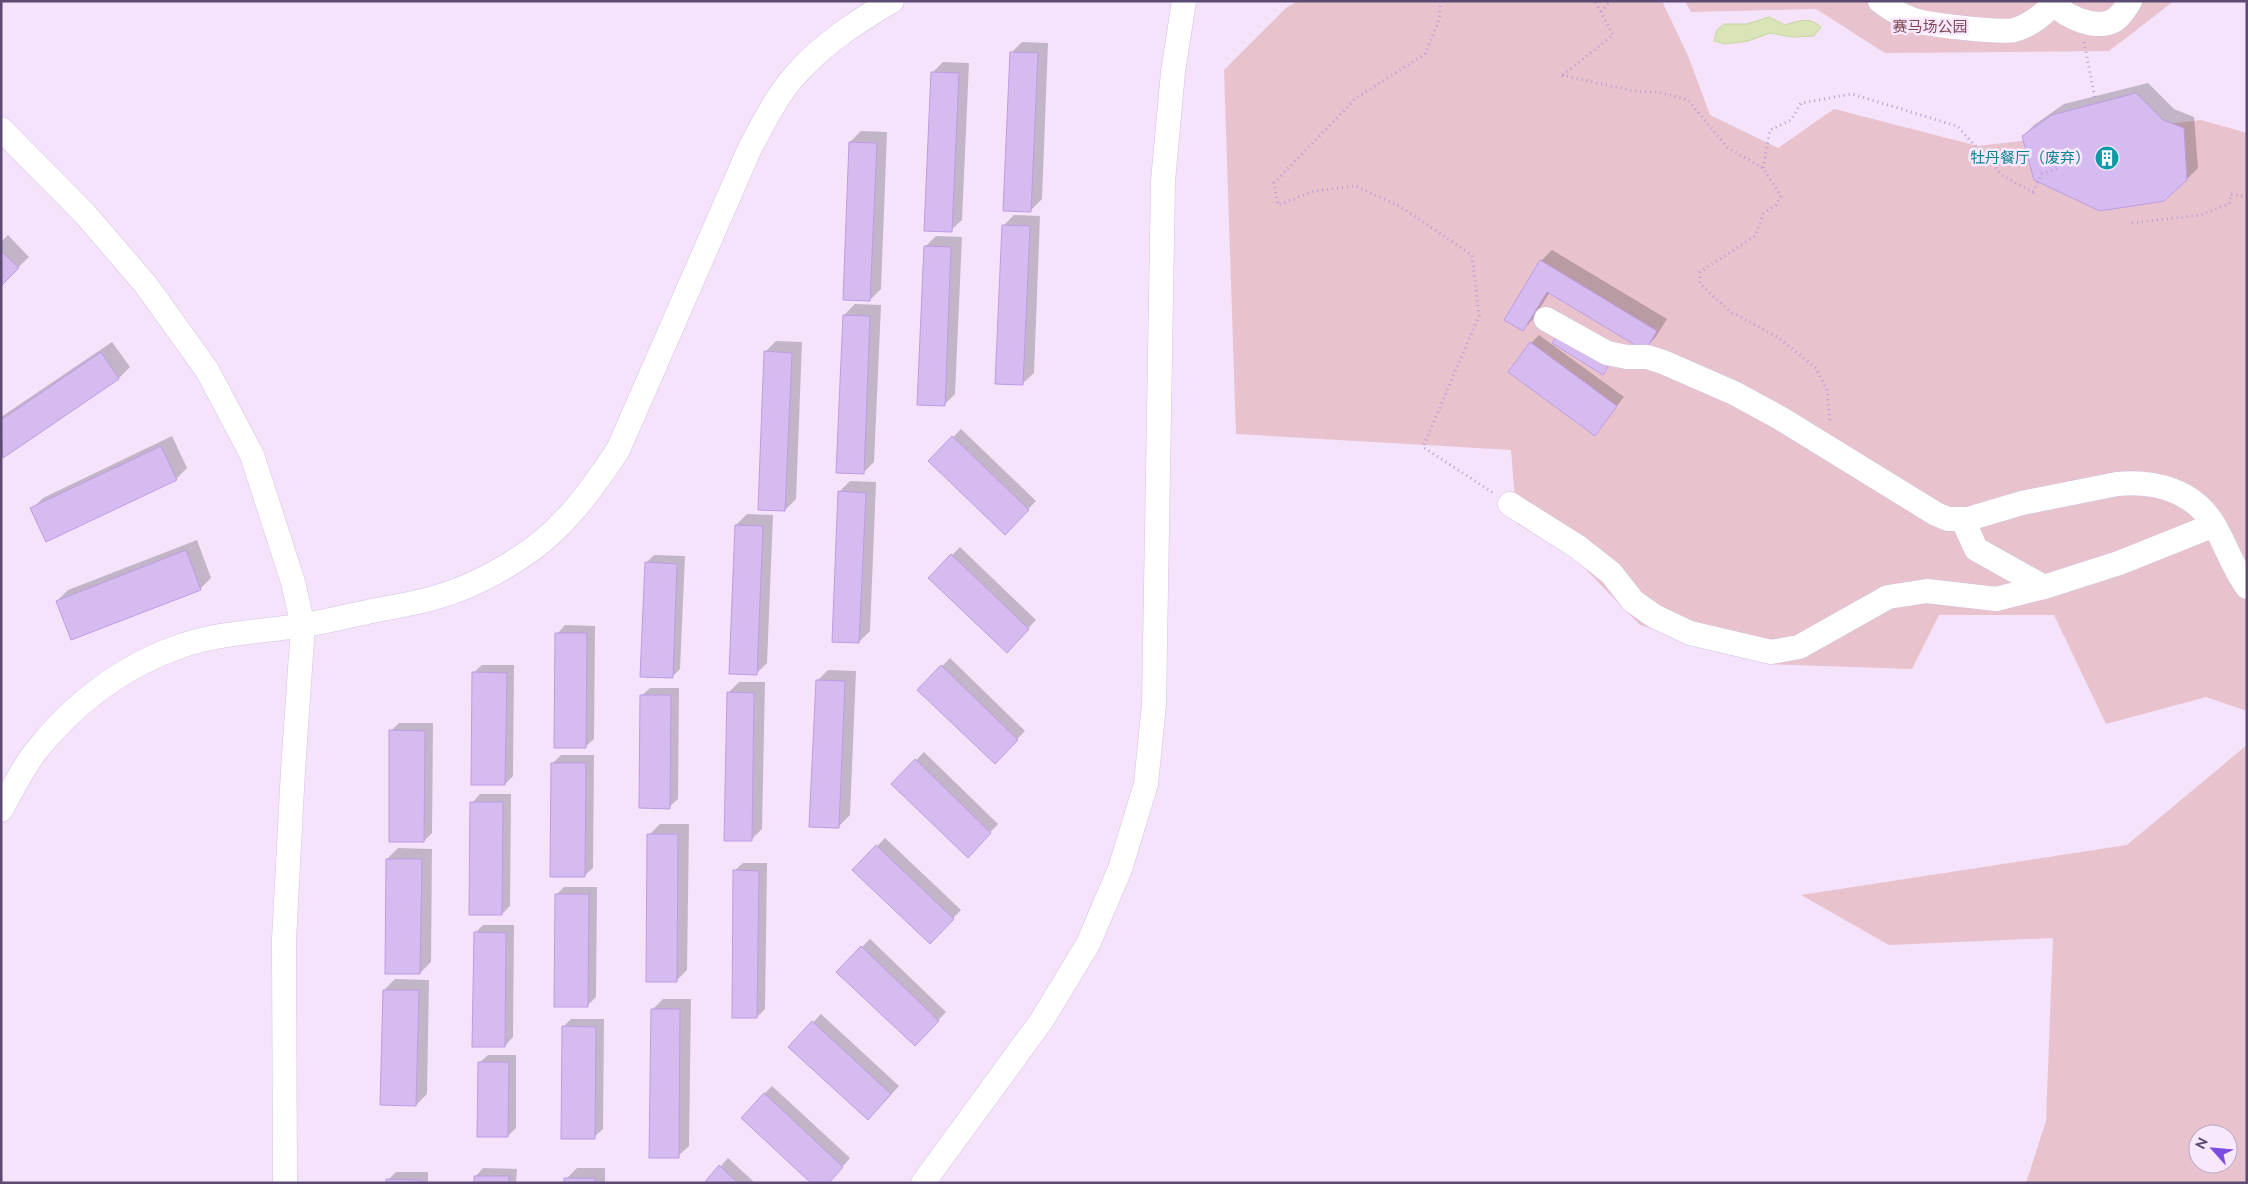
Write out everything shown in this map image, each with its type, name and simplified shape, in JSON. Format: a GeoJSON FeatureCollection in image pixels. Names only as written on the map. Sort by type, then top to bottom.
{"type":"FeatureCollection","features":[{"type":"Feature","properties":{"kind":"street"},"geometry":{"type":"LineString","coordinates":[[1,810],[36,752],[61,722],[90,696],[149,658],[182,646],[220,636],[304,626],[431,599],[474,583],[517,560],[556,529],[593,488],[618,450],[750,148],[772,108],[796,74],[826,46],[859,20],[892,1]]}},
{"type":"Feature","properties":{"kind":"street"},"geometry":{"type":"LineString","coordinates":[[923,1183],[1042,1020],[1088,944],[1120,869],[1146,784],[1154,704],[1163,181],[1173,72],[1184,1]]}},
{"type":"Feature","properties":{"kind":"street"},"geometry":{"type":"LineString","coordinates":[[1880,1],[1901,14],[1924,23],[2004,31],[2025,26],[2055,2],[2062,12],[2072,17],[2106,24],[2116,19],[2130,1]]}},
{"type":"Feature","properties":{"kind":"street"},"geometry":{"type":"LineString","coordinates":[[1,129],[80,209],[140,278],[207,370],[252,455],[293,582],[304,626],[293,770],[284,940],[285,1183]]}},
{"type":"Feature","properties":{"kind":"street"},"geometry":{"type":"LineString","coordinates":[[1546,319],[1607,353],[1627,357],[1646,357],[1663,362],[1734,393],[1819,442],[1936,514],[1948,519],[1963,520],[2022,503],[2132,482],[2171,489],[2199,505],[2214,525],[2237,573],[2247,587]]}},
{"type":"Feature","properties":{"kind":"street"},"geometry":{"type":"LineString","coordinates":[[1510,504],[1578,547],[1611,573],[1634,601],[1654,616],[1690,634],[1771,652],[1799,647],[1888,597],[1927,591],[1996,599],[2044,587],[2119,563],[2214,525]]}},
{"type":"Feature","properties":{"kind":"street"},"geometry":{"type":"LineString","coordinates":[[1963,520],[1976,549],[2044,587]]}},
{"type":"Feature","properties":{"kind":"path"},"geometry":{"type":"LineString","coordinates":[[1441,1],[1439,20],[1424,54],[1356,98],[1274,183],[1278,205],[1314,191],[1355,186],[1401,207],[1472,255],[1479,316],[1423,447],[1510,504]]}},
{"type":"Feature","properties":{"kind":"path"},"geometry":{"type":"LineString","coordinates":[[1595,1],[1613,35],[1562,75],[1633,91],[1658,92],[1688,100],[1728,148],[1763,168],[1781,196],[1776,204],[1763,214],[1755,236],[1700,272],[1700,284],[1731,312],[1779,338],[1816,368],[1827,390],[1830,418],[1819,442]]}},
{"type":"Feature","properties":{"kind":"path"},"geometry":{"type":"LineString","coordinates":[[1601,12],[1611,1]]}},
{"type":"Feature","properties":{"kind":"path"},"geometry":{"type":"LineString","coordinates":[[2084,46],[2095,98]]}},
{"type":"Feature","properties":{"kind":"path"},"geometry":{"type":"LineString","coordinates":[[1763,168],[1770,130],[1791,120],[1801,103],[1852,94],[1957,126],[2003,176],[2033,192],[2042,174],[2058,168]]}},
{"type":"Feature","properties":{"kind":"path"},"geometry":{"type":"LineString","coordinates":[[2132,222],[2200,215],[2229,204],[2231,194],[2247,197]]}},
{"type":"Feature","properties":{"kind":"green space"},"geometry":{"type":"Polygon","coordinates":[[[1299,1],[1662,1],[1689,58],[1710,115],[1778,148],[1834,109],[1978,146],[2201,120],[2247,133],[2247,711],[2206,697],[2106,724],[2054,615],[1939,615],[1912,669],[1767,664],[1640,625],[1559,542],[1517,524],[1511,450],[1236,434],[1224,70],[1287,7],[1299,1]]]}},
{"type":"Feature","properties":{"kind":"green space","name":"赛马场公园"},"geometry":{"type":"Polygon","coordinates":[[[1685,1],[2174,1],[2109,51],[1885,53],[1816,9],[1691,12],[1685,1]]]}},
{"type":"Feature","properties":{"kind":"green space"},"geometry":{"type":"Polygon","coordinates":[[[2247,745],[2247,1183],[2026,1183],[2046,1121],[2053,938],[1889,945],[1801,895],[2127,845],[2247,745]]]}},
{"type":"Feature","properties":{"kind":"shaded area"},"geometry":{"type":"Polygon","coordinates":[[[1769,17],[1785,25],[1808,20],[1821,27],[1814,36],[1792,37],[1770,33],[1748,41],[1725,44],[1714,41],[1717,30],[1724,24],[1747,24],[1769,17]]]}},
{"type":"Feature","properties":{"kind":"building"},"geometry":{"type":"Polygon","coordinates":[[[1010,52],[1038,53],[1031,212],[1003,211],[1010,52]]]}},
{"type":"Feature","properties":{"kind":"building"},"geometry":{"type":"Polygon","coordinates":[[[931,72],[959,73],[952,232],[924,231],[931,72]]]}},
{"type":"Feature","properties":{"kind":"building","name":"牡丹餐厅（废弃）"},"geometry":{"type":"Polygon","coordinates":[[[2136,93],[2163,120],[2184,128],[2187,180],[2164,201],[2100,211],[2034,180],[2022,136],[2052,115],[2136,93]]]}},
{"type":"Feature","properties":{"kind":"building"},"geometry":{"type":"Polygon","coordinates":[[[849,142],[877,143],[870,301],[843,300],[849,142]]]}},
{"type":"Feature","properties":{"kind":"building"},"geometry":{"type":"Polygon","coordinates":[[[1002,225],[1030,226],[1023,385],[995,384],[1002,225]]]}},
{"type":"Feature","properties":{"kind":"building"},"geometry":{"type":"Polygon","coordinates":[[[924,246],[951,247],[945,406],[917,405],[924,246]]]}},
{"type":"Feature","properties":{"kind":"building"},"geometry":{"type":"Polygon","coordinates":[[[1,251],[19,268],[1,286],[1,251]]]}},
{"type":"Feature","properties":{"kind":"building"},"geometry":{"type":"Polygon","coordinates":[[[1540,260],[1657,331],[1645,351],[1547,292],[1523,331],[1504,320],[1540,260]]]}},
{"type":"Feature","properties":{"kind":"building"},"geometry":{"type":"Polygon","coordinates":[[[843,315],[870,316],[864,474],[836,473],[843,315]]]}},
{"type":"Feature","properties":{"kind":"building"},"geometry":{"type":"Polygon","coordinates":[[[1558,333],[1609,365],[1603,375],[1552,343],[1558,333]]]}},
{"type":"Feature","properties":{"kind":"building"},"geometry":{"type":"Polygon","coordinates":[[[1530,342],[1617,406],[1595,436],[1508,372],[1530,342]]]}},
{"type":"Feature","properties":{"kind":"building"},"geometry":{"type":"Polygon","coordinates":[[[764,351],[792,353],[785,511],[758,510],[764,351]]]}},
{"type":"Feature","properties":{"kind":"building"},"geometry":{"type":"Polygon","coordinates":[[[101,352],[119,379],[3,458],[1,420],[101,352]]]}},
{"type":"Feature","properties":{"kind":"building"},"geometry":{"type":"Polygon","coordinates":[[[952,436],[1029,510],[1005,535],[928,461],[952,436]]]}},
{"type":"Feature","properties":{"kind":"building"},"geometry":{"type":"Polygon","coordinates":[[[161,446],[177,480],[46,542],[30,508],[161,446]]]}},
{"type":"Feature","properties":{"kind":"building"},"geometry":{"type":"Polygon","coordinates":[[[838,491],[866,493],[859,643],[832,642],[838,491]]]}},
{"type":"Feature","properties":{"kind":"building"},"geometry":{"type":"Polygon","coordinates":[[[735,525],[763,526],[757,675],[729,674],[735,525]]]}},
{"type":"Feature","properties":{"kind":"building"},"geometry":{"type":"Polygon","coordinates":[[[186,550],[201,590],[71,640],[56,601],[186,550]]]}},
{"type":"Feature","properties":{"kind":"building"},"geometry":{"type":"Polygon","coordinates":[[[951,554],[1029,629],[1007,653],[928,578],[951,554]]]}},
{"type":"Feature","properties":{"kind":"building"},"geometry":{"type":"Polygon","coordinates":[[[645,562],[677,564],[673,678],[640,677],[645,562]]]}},
{"type":"Feature","properties":{"kind":"building"},"geometry":{"type":"Polygon","coordinates":[[[555,633],[587,633],[586,748],[554,748],[555,633]]]}},
{"type":"Feature","properties":{"kind":"building"},"geometry":{"type":"Polygon","coordinates":[[[941,665],[1018,740],[995,764],[917,690],[941,665]]]}},
{"type":"Feature","properties":{"kind":"building"},"geometry":{"type":"Polygon","coordinates":[[[472,672],[507,673],[505,785],[471,785],[472,672]]]}},
{"type":"Feature","properties":{"kind":"building"},"geometry":{"type":"Polygon","coordinates":[[[816,680],[845,681],[839,828],[809,827],[816,680]]]}},
{"type":"Feature","properties":{"kind":"building"},"geometry":{"type":"Polygon","coordinates":[[[727,692],[754,693],[752,841],[724,841],[727,692]]]}},
{"type":"Feature","properties":{"kind":"building"},"geometry":{"type":"Polygon","coordinates":[[[640,695],[671,695],[670,809],[639,808],[640,695]]]}},
{"type":"Feature","properties":{"kind":"building"},"geometry":{"type":"Polygon","coordinates":[[[389,730],[425,731],[424,842],[389,842],[389,730]]]}},
{"type":"Feature","properties":{"kind":"building"},"geometry":{"type":"Polygon","coordinates":[[[915,759],[991,833],[968,858],[891,784],[915,759]]]}},
{"type":"Feature","properties":{"kind":"building"},"geometry":{"type":"Polygon","coordinates":[[[551,763],[586,763],[585,877],[550,877],[551,763]]]}},
{"type":"Feature","properties":{"kind":"building"},"geometry":{"type":"Polygon","coordinates":[[[470,802],[503,802],[502,915],[469,915],[470,802]]]}},
{"type":"Feature","properties":{"kind":"building"},"geometry":{"type":"Polygon","coordinates":[[[647,834],[678,834],[677,982],[646,982],[647,834]]]}},
{"type":"Feature","properties":{"kind":"building"},"geometry":{"type":"Polygon","coordinates":[[[876,845],[954,919],[930,944],[852,870],[876,845]]]}},
{"type":"Feature","properties":{"kind":"building"},"geometry":{"type":"Polygon","coordinates":[[[386,859],[422,859],[420,974],[385,974],[386,859]]]}},
{"type":"Feature","properties":{"kind":"building"},"geometry":{"type":"Polygon","coordinates":[[[733,870],[759,871],[757,1018],[732,1018],[733,870]]]}},
{"type":"Feature","properties":{"kind":"building"},"geometry":{"type":"Polygon","coordinates":[[[555,894],[589,894],[588,1007],[554,1007],[555,894]]]}},
{"type":"Feature","properties":{"kind":"building"},"geometry":{"type":"Polygon","coordinates":[[[474,932],[506,933],[505,1047],[472,1047],[474,932]]]}},
{"type":"Feature","properties":{"kind":"building"},"geometry":{"type":"Polygon","coordinates":[[[861,946],[939,1021],[915,1046],[836,972],[861,946]]]}},
{"type":"Feature","properties":{"kind":"building"},"geometry":{"type":"Polygon","coordinates":[[[383,990],[419,990],[416,1106],[380,1105],[383,990]]]}},
{"type":"Feature","properties":{"kind":"building"},"geometry":{"type":"Polygon","coordinates":[[[651,1009],[680,1009],[679,1158],[649,1158],[651,1009]]]}},
{"type":"Feature","properties":{"kind":"building"},"geometry":{"type":"Polygon","coordinates":[[[812,1021],[891,1094],[868,1120],[788,1047],[812,1021]]]}},
{"type":"Feature","properties":{"kind":"building"},"geometry":{"type":"Polygon","coordinates":[[[562,1026],[596,1027],[595,1139],[561,1139],[562,1026]]]}},
{"type":"Feature","properties":{"kind":"building"},"geometry":{"type":"Polygon","coordinates":[[[478,1062],[509,1062],[508,1137],[477,1137],[478,1062]]]}},
{"type":"Feature","properties":{"kind":"building"},"geometry":{"type":"Polygon","coordinates":[[[764,1093],[843,1167],[829,1183],[811,1183],[741,1118],[764,1093]]]}},
{"type":"Feature","properties":{"kind":"building"},"geometry":{"type":"Polygon","coordinates":[[[719,1165],[738,1183],[704,1183],[719,1165]]]}},
{"type":"Feature","properties":{"kind":"building"},"geometry":{"type":"Polygon","coordinates":[[[474,1176],[509,1176],[509,1183],[474,1183],[474,1176]]]}},
{"type":"Feature","properties":{"kind":"building"},"geometry":{"type":"Polygon","coordinates":[[[564,1178],[595,1178],[595,1183],[564,1183],[564,1178]]]}},
{"type":"Feature","properties":{"kind":"building"},"geometry":{"type":"Polygon","coordinates":[[[386,1179],[421,1180],[421,1183],[386,1183],[386,1179]]]}},
{"type":"Feature","properties":{"kind":"place","name":"牡丹餐厅（废弃）"},"geometry":{"type":"Point","coordinates":[2107,158]}}]}
